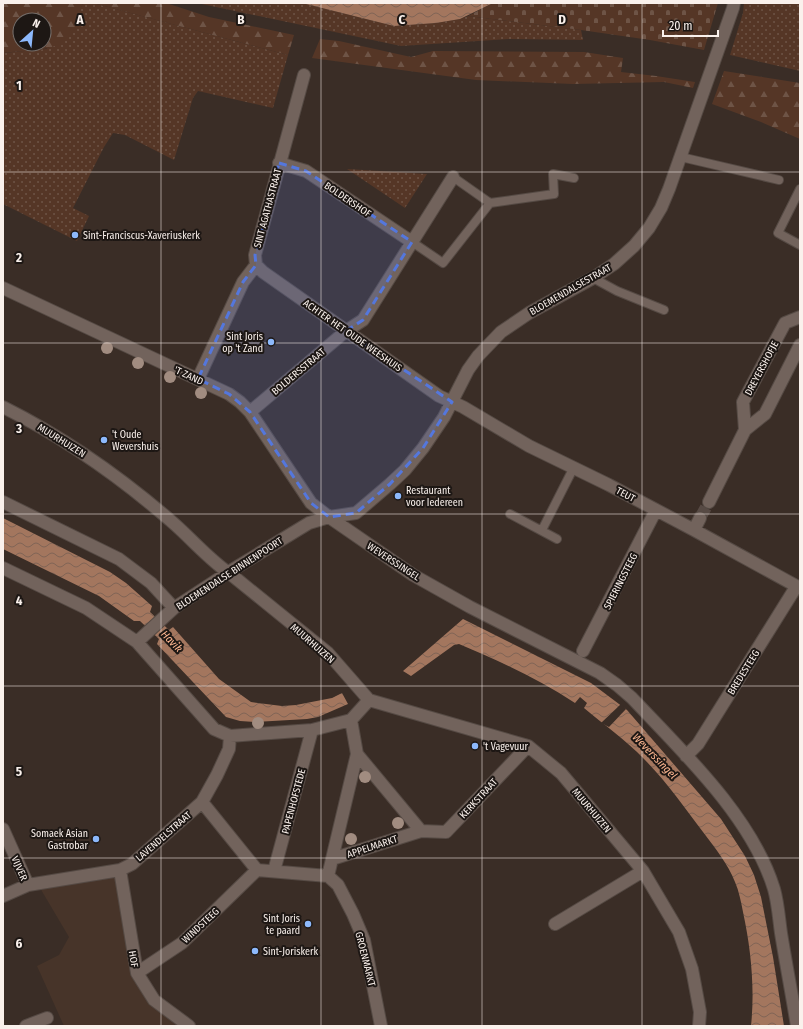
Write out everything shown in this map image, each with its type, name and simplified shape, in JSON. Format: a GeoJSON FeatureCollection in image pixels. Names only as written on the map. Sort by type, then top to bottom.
{"type":"FeatureCollection","features":[{"type":"Feature","properties":{"kind":"street","name":"BLOEMENDALSESTRAAT"},"geometry":{"type":"LineString","coordinates":[[329,517],[356,513],[405,470],[423,448],[444,417],[468,370],[478,356],[501,332],[529,313],[593,278],[614,264],[634,246],[649,228],[661,208],[681,157],[734,3]]}},
{"type":"Feature","properties":{"kind":"street","name":"SINT AGATHASTRAAT"},"geometry":{"type":"LineString","coordinates":[[256,265],[255,255],[304,75]]}},
{"type":"Feature","properties":{"kind":"street","name":"BOLDERSHOF"},"geometry":{"type":"LineString","coordinates":[[279,163],[306,171],[412,242]]}},
{"type":"Feature","properties":{"kind":"street"},"geometry":{"type":"LineString","coordinates":[[346,331],[363,320],[453,177]]}},
{"type":"Feature","properties":{"kind":"street"},"geometry":{"type":"LineString","coordinates":[[198,379],[243,282],[256,265]]}},
{"type":"Feature","properties":{"kind":"street","name":"ACHTER HET OUDE WEESHUIS"},"geometry":{"type":"LineString","coordinates":[[256,265],[263,272],[346,331],[439,396],[452,402]]}},
{"type":"Feature","properties":{"kind":"street","name":"'T ZAND"},"geometry":{"type":"LineString","coordinates":[[3,288],[230,394],[250,412],[310,503],[329,517]]}},
{"type":"Feature","properties":{"kind":"street","name":"DREYERSHOFJE"},"geometry":{"type":"LineString","coordinates":[[744,430],[743,402],[784,323],[800,317]]}},
{"type":"Feature","properties":{"kind":"street","name":"BOLDERSSTRAAT"},"geometry":{"type":"LineString","coordinates":[[250,412],[346,331]]}},
{"type":"Feature","properties":{"kind":"street","name":"DREYERSHOFJE"},"geometry":{"type":"LineString","coordinates":[[709,502],[744,430],[765,414],[800,345]]}},
{"type":"Feature","properties":{"kind":"street","name":"TEUT"},"geometry":{"type":"LineString","coordinates":[[452,402],[464,407],[529,446],[574,467],[694,530],[798,588]]}},
{"type":"Feature","properties":{"kind":"street","name":"MUURHUIZEN"},"geometry":{"type":"LineString","coordinates":[[3,407],[60,438],[122,481],[172,522],[222,569],[228,572],[328,653],[369,700],[528,746],[561,774],[643,871],[679,932],[692,968],[700,1012],[699,1026]]}},
{"type":"Feature","properties":{"kind":"street"},"geometry":{"type":"LineString","coordinates":[[3,502],[119,559],[151,583],[174,608]]}},
{"type":"Feature","properties":{"kind":"street","name":"SPIERINGSTEEG"},"geometry":{"type":"LineString","coordinates":[[583,651],[656,510]]}},
{"type":"Feature","properties":{"kind":"street","name":"BLOEMENDALSE BINNENPOORT"},"geometry":{"type":"LineString","coordinates":[[137,642],[174,608],[228,572],[309,523],[329,517]]}},
{"type":"Feature","properties":{"kind":"street","name":"WEVERSSINGEL"},"geometry":{"type":"LineString","coordinates":[[329,517],[413,575],[470,606],[600,672],[632,698],[686,756],[736,816],[766,868],[774,890],[798,1026]]}},
{"type":"Feature","properties":{"kind":"street"},"geometry":{"type":"LineString","coordinates":[[694,530],[700,518]]}},
{"type":"Feature","properties":{"kind":"street"},"geometry":{"type":"LineString","coordinates":[[3,568],[86,608],[137,642],[214,729],[230,736],[312,730],[351,720],[369,700]]}},
{"type":"Feature","properties":{"kind":"street","name":"BREDESTEEG"},"geometry":{"type":"LineString","coordinates":[[686,756],[698,744],[798,588]]}},
{"type":"Feature","properties":{"kind":"street","name":"APPELMARKT"},"geometry":{"type":"LineString","coordinates":[[332,859],[357,754],[351,720]]}},
{"type":"Feature","properties":{"kind":"street","name":"PAPENHOFSTEDE"},"geometry":{"type":"LineString","coordinates":[[274,871],[312,730]]}},
{"type":"Feature","properties":{"kind":"street","name":"LAVENDELSTRAAT"},"geometry":{"type":"LineString","coordinates":[[3,896],[28,885],[120,870],[132,864],[202,802],[229,749],[230,736]]}},
{"type":"Feature","properties":{"kind":"street","name":"KERKSTRAAT"},"geometry":{"type":"LineString","coordinates":[[421,831],[446,832],[528,746]]}},
{"type":"Feature","properties":{"kind":"street","name":"APPELMARKT"},"geometry":{"type":"LineString","coordinates":[[332,859],[421,831],[357,754]]}},
{"type":"Feature","properties":{"kind":"street"},"geometry":{"type":"LineString","coordinates":[[202,802],[257,870],[328,876],[332,859]]}},
{"type":"Feature","properties":{"kind":"street","name":"VIJVER"},"geometry":{"type":"LineString","coordinates":[[3,828],[28,885]]}},
{"type":"Feature","properties":{"kind":"street","name":"HOF"},"geometry":{"type":"LineString","coordinates":[[120,870],[137,973],[154,1000],[189,1026]]}},
{"type":"Feature","properties":{"kind":"street","name":"WINDSTEEG"},"geometry":{"type":"LineString","coordinates":[[137,973],[182,943],[257,870]]}},
{"type":"Feature","properties":{"kind":"street"},"geometry":{"type":"LineString","coordinates":[[555,924],[643,871]]}},
{"type":"Feature","properties":{"kind":"street","name":"GROENMARKT"},"geometry":{"type":"LineString","coordinates":[[328,876],[338,885],[364,940],[381,1026]]}},
{"type":"Feature","properties":{"kind":"street"},"geometry":{"type":"LineString","coordinates":[[26,1026],[47,1018]]}},
{"type":"Feature","properties":{"kind":"lane"},"geometry":{"type":"LineString","coordinates":[[681,157],[779,180]]}},
{"type":"Feature","properties":{"kind":"lane"},"geometry":{"type":"LineString","coordinates":[[453,177],[490,203],[554,194],[553,174],[574,178]]}},
{"type":"Feature","properties":{"kind":"lane"},"geometry":{"type":"LineString","coordinates":[[800,190],[778,233],[800,245]]}},
{"type":"Feature","properties":{"kind":"lane","name":"BOLDERSHOF"},"geometry":{"type":"LineString","coordinates":[[412,242],[443,263],[490,203]]}},
{"type":"Feature","properties":{"kind":"lane"},"geometry":{"type":"LineString","coordinates":[[593,278],[617,291],[664,310]]}},
{"type":"Feature","properties":{"kind":"lane"},"geometry":{"type":"LineString","coordinates":[[542,530],[574,467]]}},
{"type":"Feature","properties":{"kind":"lane"},"geometry":{"type":"LineString","coordinates":[[510,514],[557,539]]}},
{"type":"Feature","properties":{"kind":"highlighted area"},"geometry":{"type":"Polygon","coordinates":[[[279,163],[306,171],[412,242],[363,320],[346,331],[452,402],[423,448],[390,484],[356,513],[329,517],[311,503],[250,412],[229,394],[198,379],[243,282],[256,265],[255,255],[279,163]]]}},
{"type":"Feature","properties":{"kind":"shaded area"},"geometry":{"type":"Polygon","coordinates":[[[118,871],[131,976],[151,1004],[178,1026],[64,1026],[37,966],[59,955],[69,937],[40,888],[118,871]]]}},
{"type":"Feature","properties":{"kind":"green space"},"geometry":{"type":"Polygon","coordinates":[[[3,3],[83,3],[70,35],[64,41],[52,47],[52,12],[12,12],[12,52],[16,52],[3,53],[3,3]]]}},
{"type":"Feature","properties":{"kind":"green space"},"geometry":{"type":"Polygon","coordinates":[[[83,3],[93,3],[288,55],[273,108],[198,91],[193,98],[174,160],[125,135],[113,133],[104,147],[73,208],[89,216],[77,241],[3,204],[3,53],[52,52],[52,45],[69,35],[83,3]]]}},
{"type":"Feature","properties":{"kind":"green space"},"geometry":{"type":"Polygon","coordinates":[[[93,3],[166,3],[209,17],[294,35],[288,55],[93,3]]]}},
{"type":"Feature","properties":{"kind":"green space"},"geometry":{"type":"Polygon","coordinates":[[[197,3],[302,3],[394,26],[436,23],[460,19],[468,16],[581,30],[583,40],[509,39],[401,46],[197,3]]]}},
{"type":"Feature","properties":{"kind":"green space"},"geometry":{"type":"Polygon","coordinates":[[[493,3],[718,3],[704,50],[650,40],[581,30],[468,16],[493,3]]]}},
{"type":"Feature","properties":{"kind":"green space"},"geometry":{"type":"Polygon","coordinates":[[[744,3],[800,3],[800,71],[730,55],[743,13],[744,3]]]}},
{"type":"Feature","properties":{"kind":"green space"},"geometry":{"type":"Polygon","coordinates":[[[320,39],[339,41],[411,57],[433,51],[584,52],[623,58],[621,72],[695,82],[693,88],[664,82],[573,84],[476,80],[312,58],[320,39]]]}},
{"type":"Feature","properties":{"kind":"green space"},"geometry":{"type":"Polygon","coordinates":[[[724,71],[800,83],[800,139],[761,122],[712,104],[724,71]]]}},
{"type":"Feature","properties":{"kind":"green space"},"geometry":{"type":"Polygon","coordinates":[[[347,169],[427,174],[405,208],[347,169]]]}},
{"type":"Feature","properties":{"kind":"water"},"geometry":{"type":"Polygon","coordinates":[[[302,3],[493,3],[460,19],[436,23],[394,26],[302,3]]]}},
{"type":"Feature","properties":{"kind":"water","name":"Havik"},"geometry":{"type":"Polygon","coordinates":[[[3,518],[110,572],[126,583],[152,606],[150,612],[169,630],[173,627],[219,679],[251,702],[282,706],[296,705],[332,698],[342,693],[348,704],[318,717],[307,719],[255,722],[240,721],[226,717],[157,644],[159,639],[140,621],[134,621],[99,596],[3,549],[3,518]]]}},
{"type":"Feature","properties":{"kind":"water","name":"Weverssingel"},"geometry":{"type":"Polygon","coordinates":[[[463,619],[591,683],[627,710],[721,819],[745,856],[754,875],[761,897],[773,957],[784,1026],[751,1026],[753,997],[752,969],[748,940],[738,889],[725,862],[660,776],[630,745],[584,708],[587,703],[580,697],[575,703],[518,671],[459,644],[454,645],[411,676],[403,671],[463,619]]]}},
{"type":"Feature","properties":{"kind":"pier"},"geometry":{"type":"Polygon","coordinates":[[[621,704],[626,709],[609,727],[601,723],[621,704]]]}},
{"type":"Feature","properties":{"kind":"tunnel"},"geometry":{"type":"LineString","coordinates":[[700,518],[709,502]]}},
{"type":"Feature","properties":{"kind":"place","name":"Sint-Franciscus-Xaveriuskerk"},"geometry":{"type":"Point","coordinates":[75,235]}},
{"type":"Feature","properties":{"kind":"place","name":"Sint Joris op 't Zand"},"geometry":{"type":"Point","coordinates":[271,342]}},
{"type":"Feature","properties":{"kind":"place","name":"'t Oude Wevershuis"},"geometry":{"type":"Point","coordinates":[104,440]}},
{"type":"Feature","properties":{"kind":"place","name":"Restaurant voor Iedereen"},"geometry":{"type":"Point","coordinates":[398,496]}},
{"type":"Feature","properties":{"kind":"place","name":"'t Vagevuur"},"geometry":{"type":"Point","coordinates":[475,746]}},
{"type":"Feature","properties":{"kind":"place","name":"Somaek Asian Gastrobar"},"geometry":{"type":"Point","coordinates":[96,839]}},
{"type":"Feature","properties":{"kind":"place","name":"Sint Joris te paard"},"geometry":{"type":"Point","coordinates":[308,924]}},
{"type":"Feature","properties":{"kind":"place","name":"Sint-Joriskerk"},"geometry":{"type":"Point","coordinates":[255,951]}}]}
